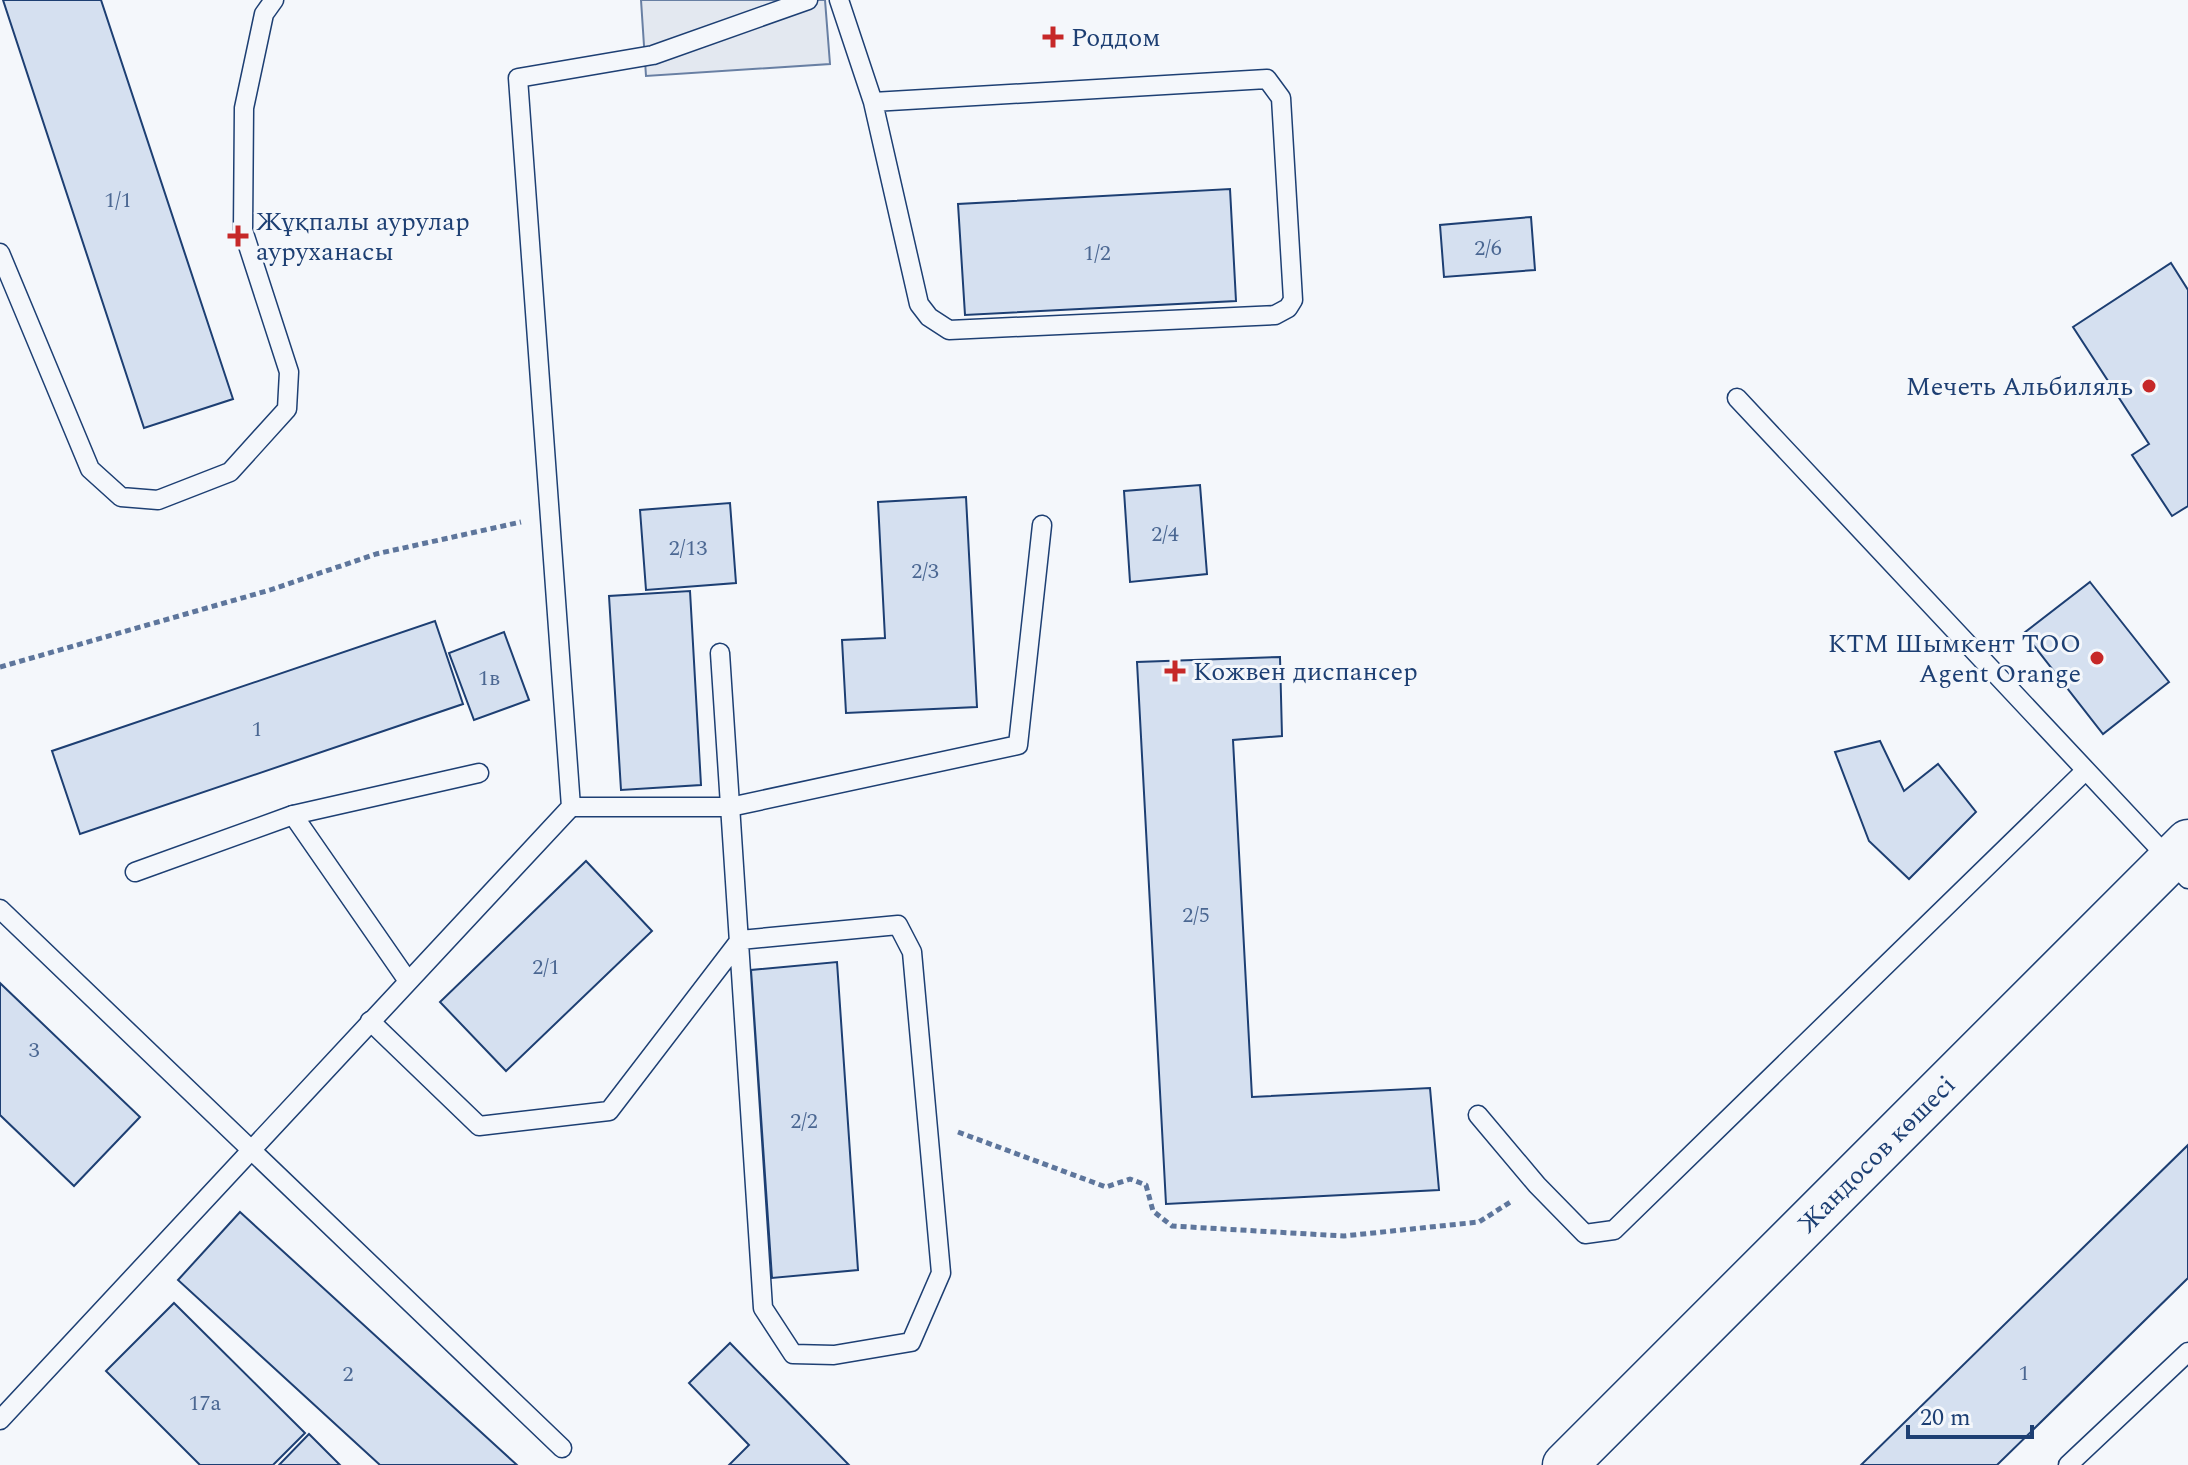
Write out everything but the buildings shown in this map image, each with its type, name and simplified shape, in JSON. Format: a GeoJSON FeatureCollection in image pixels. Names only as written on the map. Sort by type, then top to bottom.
{"type":"FeatureCollection","features":[{"type":"Feature","properties":{"kind":"street","name":"Жандосов көшесі"},"geometry":{"type":"LineString","coordinates":[[1565,1465],[2182,861]]}},
{"type":"Feature","properties":{"kind":"lane"},"geometry":{"type":"LineString","coordinates":[[0,253],[90,469],[121,497],[158,500],[230,472],[287,409],[289,372],[243,230],[244,108],[264,14],[274,0]]}},
{"type":"Feature","properties":{"kind":"lane"},"geometry":{"type":"LineString","coordinates":[[571,807],[518,78],[653,55],[808,0]]}},
{"type":"Feature","properties":{"kind":"lane"},"geometry":{"type":"LineString","coordinates":[[839,0],[873,102],[919,304],[929,317],[949,330],[1275,315],[1288,308],[1293,300],[1281,98],[1267,79],[873,102]]}},
{"type":"Feature","properties":{"kind":"lane"},"geometry":{"type":"LineString","coordinates":[[1737,398],[2085,771],[2182,861]]}},
{"type":"Feature","properties":{"kind":"lane"},"geometry":{"type":"LineString","coordinates":[[0,1420],[571,807],[730,807],[1018,745],[1042,525]]}},
{"type":"Feature","properties":{"kind":"lane"},"geometry":{"type":"LineString","coordinates":[[370,1021],[479,1126],[609,1111],[740,940],[898,925],[912,952],[941,1273],[911,1342],[834,1355],[793,1354],[763,1308],[740,940],[720,653]]}},
{"type":"Feature","properties":{"kind":"lane"},"geometry":{"type":"LineString","coordinates":[[1478,1115],[1537,1185],[1585,1234],[1614,1230],[2085,771]]}},
{"type":"Feature","properties":{"kind":"lane"},"geometry":{"type":"LineString","coordinates":[[135,872],[293,815],[479,773]]}},
{"type":"Feature","properties":{"kind":"lane"},"geometry":{"type":"LineString","coordinates":[[293,815],[408,981]]}},
{"type":"Feature","properties":{"kind":"lane"},"geometry":{"type":"LineString","coordinates":[[0,909],[562,1448]]}},
{"type":"Feature","properties":{"kind":"lane"},"geometry":{"type":"LineString","coordinates":[[2068,1465],[2188,1352]]}},
{"type":"Feature","properties":{"kind":"path"},"geometry":{"type":"LineString","coordinates":[[0,667],[255,595],[376,554],[550,516]]}},
{"type":"Feature","properties":{"kind":"path"},"geometry":{"type":"LineString","coordinates":[[927,1120],[1106,1187],[1130,1179],[1146,1185],[1153,1211],[1172,1226],[1344,1236],[1479,1222],[1537,1185]]}},
{"type":"Feature","properties":{"kind":"shaded area"},"geometry":{"type":"Polygon","coordinates":[[[641,0],[825,0],[830,64],[646,76],[641,0]]]}},
{"type":"Feature","properties":{"kind":"place","name":"Роддом"},"geometry":{"type":"Point","coordinates":[1053,37]}},
{"type":"Feature","properties":{"kind":"place","name":"Жұқпалы аурулар ауруханасы"},"geometry":{"type":"Point","coordinates":[238,236]}},
{"type":"Feature","properties":{"kind":"place","name":"Мечеть Альбиляль"},"geometry":{"type":"Point","coordinates":[2149,386]}},
{"type":"Feature","properties":{"kind":"place","name":"KTM Шымкент ТОО Agent Orange"},"geometry":{"type":"Point","coordinates":[2097,658]}},
{"type":"Feature","properties":{"kind":"place","name":"Кожвен диспансер"},"geometry":{"type":"Point","coordinates":[1175,671]}}]}
